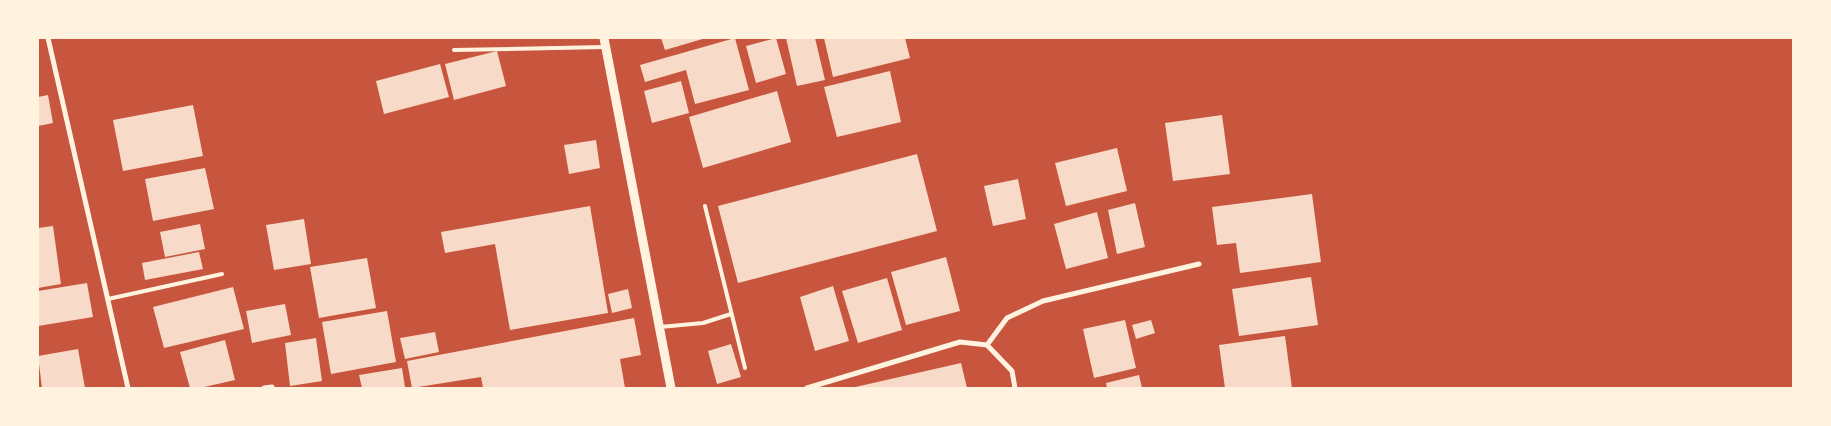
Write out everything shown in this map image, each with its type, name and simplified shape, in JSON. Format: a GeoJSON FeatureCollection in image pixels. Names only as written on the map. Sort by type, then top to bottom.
{"type":"FeatureCollection","features":[{"type":"Feature","properties":{"kind":"street"},"geometry":{"type":"LineString","coordinates":[[48,38],[128,388]]}},
{"type":"Feature","properties":{"kind":"street"},"geometry":{"type":"LineString","coordinates":[[605,42],[671,388]]}},
{"type":"Feature","properties":{"kind":"street"},"geometry":{"type":"LineString","coordinates":[[987,345],[1007,318],[1043,300],[1199,264]]}},
{"type":"Feature","properties":{"kind":"street"},"geometry":{"type":"LineString","coordinates":[[807,388],[960,342],[987,345],[1012,372],[1015,388]]}},
{"type":"Feature","properties":{"kind":"street"},"geometry":{"type":"LineString","coordinates":[[264,388],[272,387]]}},
{"type":"Feature","properties":{"kind":"lane"},"geometry":{"type":"LineString","coordinates":[[454,50],[605,42]]}},
{"type":"Feature","properties":{"kind":"lane"},"geometry":{"type":"LineString","coordinates":[[705,206],[745,368]]}},
{"type":"Feature","properties":{"kind":"lane"},"geometry":{"type":"LineString","coordinates":[[108,299],[222,274]]}},
{"type":"Feature","properties":{"kind":"lane"},"geometry":{"type":"LineString","coordinates":[[660,327],[703,323],[732,314]]}},
{"type":"Feature","properties":{"kind":"building"},"geometry":{"type":"Polygon","coordinates":[[[661,38],[706,38],[665,50],[661,38]]]}},
{"type":"Feature","properties":{"kind":"building"},"geometry":{"type":"Polygon","coordinates":[[[735,38],[749,90],[695,104],[686,70],[645,82],[640,65],[735,38]]]}},
{"type":"Feature","properties":{"kind":"building"},"geometry":{"type":"Polygon","coordinates":[[[776,38],[786,74],[756,83],[746,46],[776,38]]]}},
{"type":"Feature","properties":{"kind":"building"},"geometry":{"type":"Polygon","coordinates":[[[786,38],[815,38],[825,80],[797,86],[786,38]]]}},
{"type":"Feature","properties":{"kind":"building"},"geometry":{"type":"Polygon","coordinates":[[[824,38],[905,38],[910,58],[833,77],[824,38]]]}},
{"type":"Feature","properties":{"kind":"building"},"geometry":{"type":"Polygon","coordinates":[[[497,51],[506,86],[454,100],[445,64],[497,51]]]}},
{"type":"Feature","properties":{"kind":"building"},"geometry":{"type":"Polygon","coordinates":[[[440,64],[449,97],[384,114],[376,81],[440,64]]]}},
{"type":"Feature","properties":{"kind":"building"},"geometry":{"type":"Polygon","coordinates":[[[890,71],[901,122],[837,137],[824,87],[890,71]]]}},
{"type":"Feature","properties":{"kind":"building"},"geometry":{"type":"Polygon","coordinates":[[[681,81],[689,113],[652,123],[644,91],[681,81]]]}},
{"type":"Feature","properties":{"kind":"building"},"geometry":{"type":"Polygon","coordinates":[[[777,91],[791,142],[703,168],[689,117],[777,91]]]}},
{"type":"Feature","properties":{"kind":"building"},"geometry":{"type":"Polygon","coordinates":[[[48,95],[53,123],[38,126],[38,97],[48,95]]]}},
{"type":"Feature","properties":{"kind":"building"},"geometry":{"type":"Polygon","coordinates":[[[193,105],[203,156],[123,171],[113,120],[193,105]]]}},
{"type":"Feature","properties":{"kind":"building"},"geometry":{"type":"Polygon","coordinates":[[[1222,115],[1230,174],[1173,181],[1165,123],[1222,115]]]}},
{"type":"Feature","properties":{"kind":"building"},"geometry":{"type":"Polygon","coordinates":[[[596,140],[600,168],[569,174],[564,145],[596,140]]]}},
{"type":"Feature","properties":{"kind":"building"},"geometry":{"type":"Polygon","coordinates":[[[1117,148],[1127,191],[1066,206],[1055,163],[1117,148]]]}},
{"type":"Feature","properties":{"kind":"building"},"geometry":{"type":"Polygon","coordinates":[[[917,154],[937,231],[738,283],[718,206],[917,154]]]}},
{"type":"Feature","properties":{"kind":"building"},"geometry":{"type":"Polygon","coordinates":[[[205,168],[214,209],[153,221],[145,179],[205,168]]]}},
{"type":"Feature","properties":{"kind":"building"},"geometry":{"type":"Polygon","coordinates":[[[1018,179],[1026,219],[993,226],[984,186],[1018,179]]]}},
{"type":"Feature","properties":{"kind":"building"},"geometry":{"type":"Polygon","coordinates":[[[1312,194],[1321,262],[1240,273],[1236,243],[1217,245],[1212,207],[1312,194]]]}},
{"type":"Feature","properties":{"kind":"building"},"geometry":{"type":"Polygon","coordinates":[[[1135,203],[1145,247],[1117,254],[1108,210],[1135,203]]]}},
{"type":"Feature","properties":{"kind":"building"},"geometry":{"type":"Polygon","coordinates":[[[590,206],[608,313],[510,330],[495,244],[445,253],[441,232],[590,206]]]}},
{"type":"Feature","properties":{"kind":"building"},"geometry":{"type":"Polygon","coordinates":[[[1097,212],[1108,258],[1066,269],[1054,224],[1097,212]]]}},
{"type":"Feature","properties":{"kind":"building"},"geometry":{"type":"Polygon","coordinates":[[[304,219],[311,264],[274,270],[266,225],[304,219]]]}},
{"type":"Feature","properties":{"kind":"building"},"geometry":{"type":"Polygon","coordinates":[[[200,224],[205,249],[165,257],[160,232],[200,224]]]}},
{"type":"Feature","properties":{"kind":"building"},"geometry":{"type":"Polygon","coordinates":[[[53,226],[61,284],[38,288],[38,228],[53,226]]]}},
{"type":"Feature","properties":{"kind":"building"},"geometry":{"type":"Polygon","coordinates":[[[199,252],[203,269],[145,280],[142,263],[199,252]]]}},
{"type":"Feature","properties":{"kind":"building"},"geometry":{"type":"Polygon","coordinates":[[[946,257],[960,311],[906,325],[891,272],[946,257]]]}},
{"type":"Feature","properties":{"kind":"building"},"geometry":{"type":"Polygon","coordinates":[[[367,258],[376,308],[319,318],[310,267],[367,258]]]}},
{"type":"Feature","properties":{"kind":"building"},"geometry":{"type":"Polygon","coordinates":[[[1311,277],[1318,325],[1239,336],[1232,289],[1311,277]]]}},
{"type":"Feature","properties":{"kind":"building"},"geometry":{"type":"Polygon","coordinates":[[[887,278],[902,330],[858,343],[842,291],[887,278]]]}},
{"type":"Feature","properties":{"kind":"building"},"geometry":{"type":"Polygon","coordinates":[[[87,283],[93,317],[38,326],[38,291],[87,283]]]}},
{"type":"Feature","properties":{"kind":"building"},"geometry":{"type":"Polygon","coordinates":[[[833,286],[849,341],[815,351],[800,297],[833,286]]]}},
{"type":"Feature","properties":{"kind":"building"},"geometry":{"type":"Polygon","coordinates":[[[233,287],[244,329],[164,348],[153,307],[233,287]]]}},
{"type":"Feature","properties":{"kind":"building"},"geometry":{"type":"Polygon","coordinates":[[[628,289],[632,308],[612,313],[608,294],[628,289]]]}},
{"type":"Feature","properties":{"kind":"building"},"geometry":{"type":"Polygon","coordinates":[[[285,304],[291,335],[252,343],[246,311],[285,304]]]}},
{"type":"Feature","properties":{"kind":"building"},"geometry":{"type":"Polygon","coordinates":[[[387,311],[396,362],[331,374],[322,322],[387,311]]]}},
{"type":"Feature","properties":{"kind":"building"},"geometry":{"type":"Polygon","coordinates":[[[634,318],[641,355],[620,359],[625,388],[483,388],[481,377],[412,388],[407,361],[634,318]]]}},
{"type":"Feature","properties":{"kind":"building"},"geometry":{"type":"Polygon","coordinates":[[[1125,320],[1136,368],[1094,378],[1083,329],[1125,320]]]}},
{"type":"Feature","properties":{"kind":"building"},"geometry":{"type":"Polygon","coordinates":[[[1151,320],[1155,333],[1136,339],[1132,325],[1151,320]]]}},
{"type":"Feature","properties":{"kind":"building"},"geometry":{"type":"Polygon","coordinates":[[[435,332],[439,352],[405,359],[400,338],[435,332]]]}},
{"type":"Feature","properties":{"kind":"building"},"geometry":{"type":"Polygon","coordinates":[[[1285,336],[1292,388],[1225,388],[1219,345],[1285,336]]]}},
{"type":"Feature","properties":{"kind":"building"},"geometry":{"type":"Polygon","coordinates":[[[316,338],[322,381],[290,386],[285,343],[316,338]]]}},
{"type":"Feature","properties":{"kind":"building"},"geometry":{"type":"Polygon","coordinates":[[[225,340],[235,380],[200,388],[190,388],[180,352],[225,340]]]}},
{"type":"Feature","properties":{"kind":"building"},"geometry":{"type":"Polygon","coordinates":[[[731,344],[741,377],[717,384],[708,351],[731,344]]]}},
{"type":"Feature","properties":{"kind":"building"},"geometry":{"type":"Polygon","coordinates":[[[78,349],[85,388],[42,388],[38,356],[78,349]]]}},
{"type":"Feature","properties":{"kind":"building"},"geometry":{"type":"Polygon","coordinates":[[[961,363],[967,388],[851,388],[961,363]]]}},
{"type":"Feature","properties":{"kind":"building"},"geometry":{"type":"Polygon","coordinates":[[[402,368],[405,387],[362,388],[359,375],[402,368]]]}},
{"type":"Feature","properties":{"kind":"building"},"geometry":{"type":"Polygon","coordinates":[[[1139,375],[1142,388],[1107,388],[1106,383],[1139,375]]]}}]}
